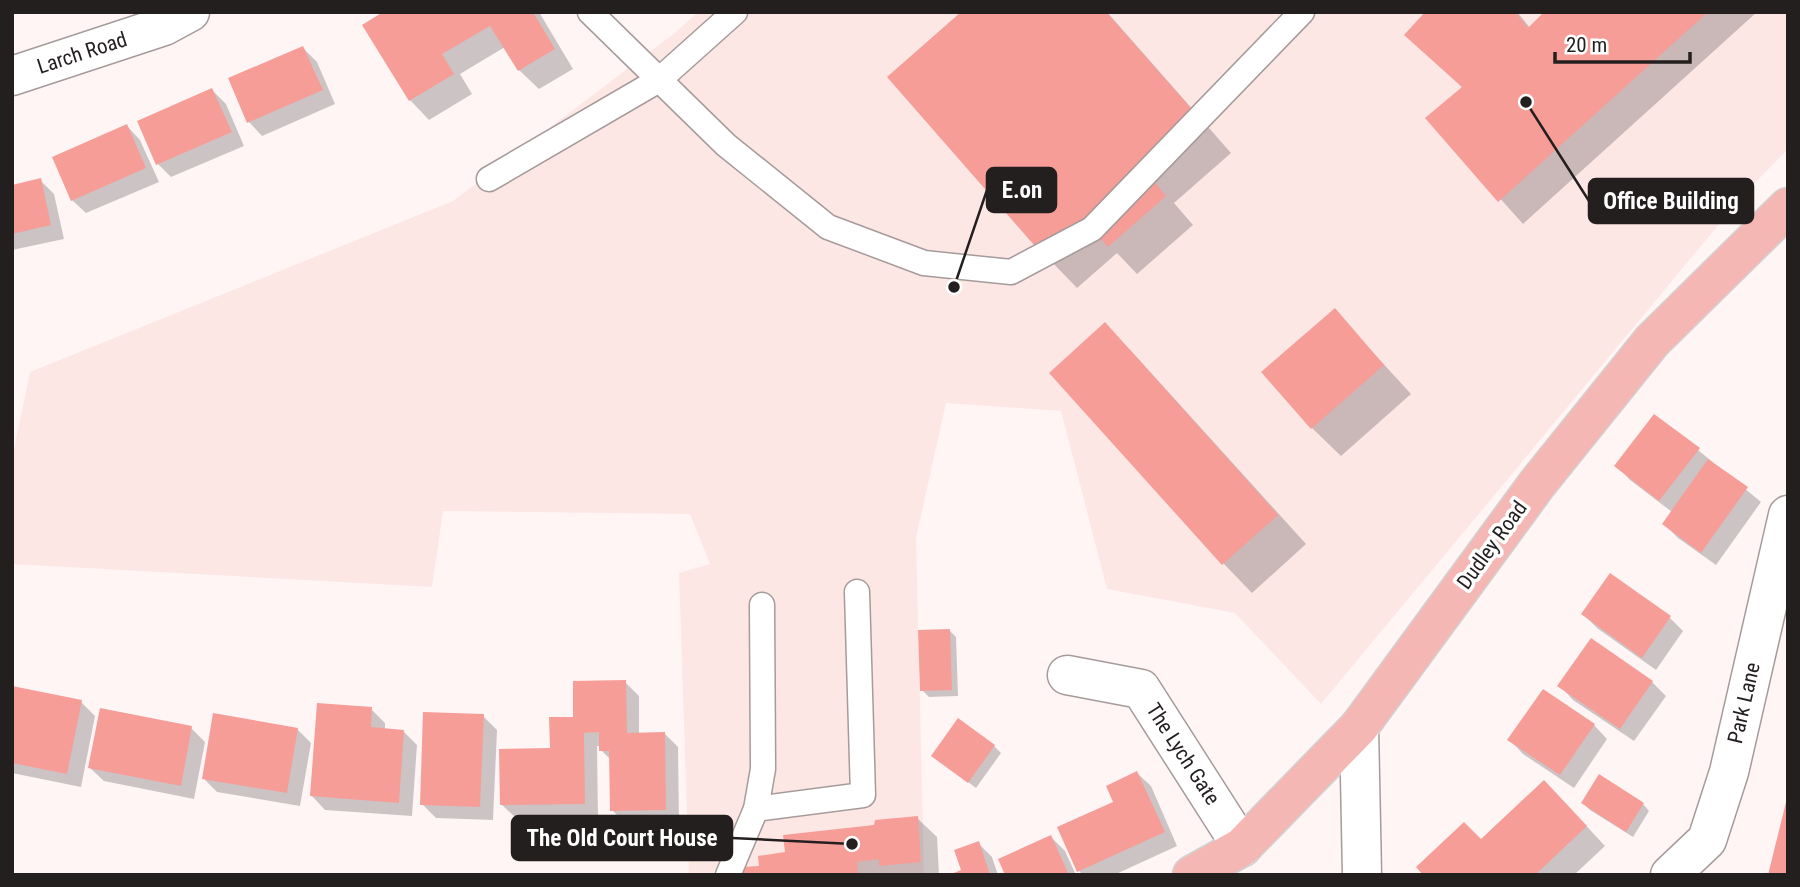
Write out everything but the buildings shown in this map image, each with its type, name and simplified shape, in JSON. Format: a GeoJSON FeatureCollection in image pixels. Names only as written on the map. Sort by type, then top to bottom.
{"type":"FeatureCollection","features":[{"type":"Feature","properties":{"kind":"main road","name":"Dudley Road"},"geometry":{"type":"LineString","coordinates":[[1192,875],[1242,848],[1359,727],[1537,484],[1652,341],[1788,207]]}},
{"type":"Feature","properties":{"kind":"street","name":"Larch Road"},"geometry":{"type":"LineString","coordinates":[[12,76],[164,26],[190,12]]}},
{"type":"Feature","properties":{"kind":"street","name":"Park Lane"},"geometry":{"type":"LineString","coordinates":[[1670,875],[1707,839],[1729,772],[1788,514]]}},
{"type":"Feature","properties":{"kind":"street","name":"The Lych Gate"},"geometry":{"type":"LineString","coordinates":[[1067,675],[1141,689],[1242,848]]}},
{"type":"Feature","properties":{"kind":"street"},"geometry":{"type":"LineString","coordinates":[[1359,727],[1363,875]]}},
{"type":"Feature","properties":{"kind":"lane"},"geometry":{"type":"LineString","coordinates":[[590,12],[726,145],[828,227],[924,263],[1011,272],[1093,229],[1302,12]]}},
{"type":"Feature","properties":{"kind":"lane"},"geometry":{"type":"LineString","coordinates":[[489,179],[659,80],[735,12]]}},
{"type":"Feature","properties":{"kind":"lane"},"geometry":{"type":"LineString","coordinates":[[756,809],[863,796],[858,592]]}},
{"type":"Feature","properties":{"kind":"lane"},"geometry":{"type":"LineString","coordinates":[[728,875],[756,809],[763,769],[762,605]]}},
{"type":"Feature","properties":{"kind":"shaded area"},"geometry":{"type":"Polygon","coordinates":[[[698,12],[1788,12],[1788,149],[1745,193],[1321,704],[1235,613],[1107,589],[1061,411],[946,403],[916,538],[924,875],[689,875],[679,573],[710,564],[690,514],[443,511],[432,587],[12,564],[12,459],[30,372],[453,201],[676,32],[698,12]]]}},
{"type":"Feature","properties":{"kind":"place","name":"Office Building"},"geometry":{"type":"Point","coordinates":[1526,102]}},
{"type":"Feature","properties":{"kind":"place","name":"E.on"},"geometry":{"type":"Point","coordinates":[954,287]}},
{"type":"Feature","properties":{"kind":"place","name":"The Old Court House"},"geometry":{"type":"Point","coordinates":[852,844]}}]}
